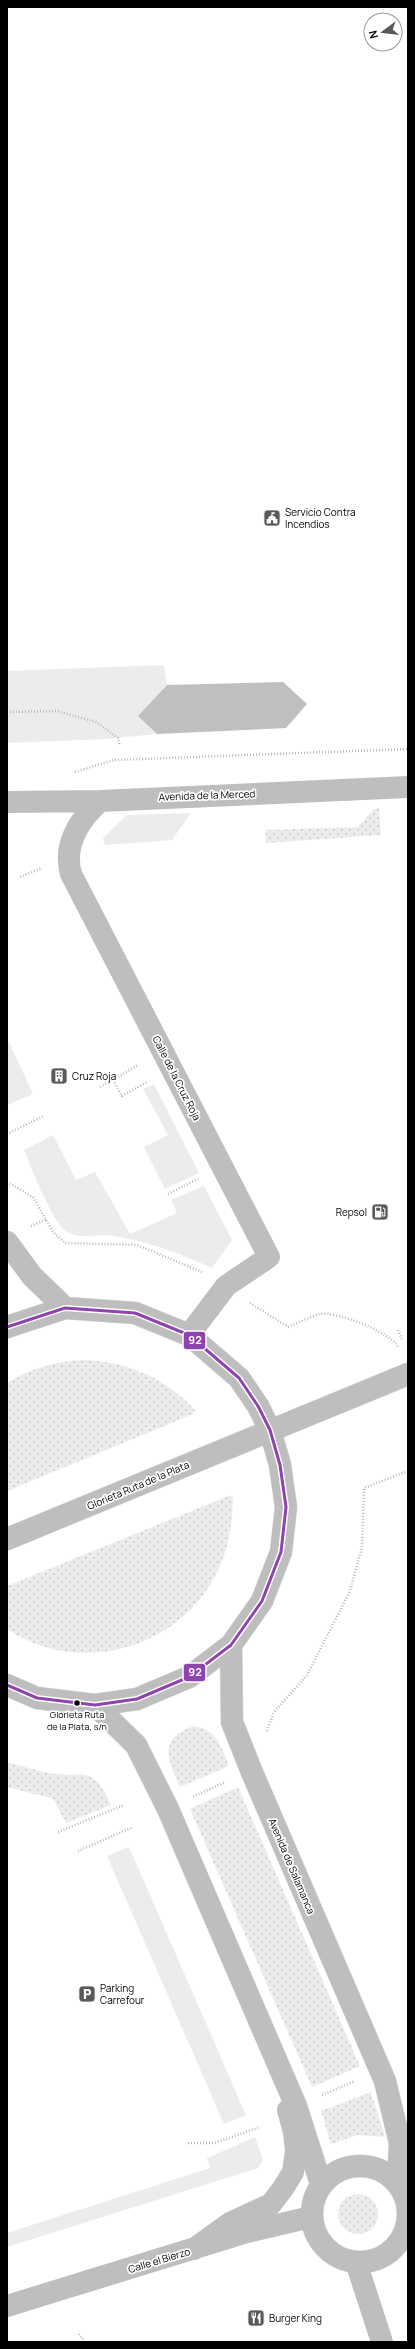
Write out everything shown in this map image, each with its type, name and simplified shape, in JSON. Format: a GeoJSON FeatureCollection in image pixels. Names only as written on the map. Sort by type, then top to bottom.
{"type":"FeatureCollection","features":[{"type":"Feature","properties":{"kind":"main road","name":"Avenida de la Merced"},"geometry":{"type":"LineString","coordinates":[[7,802],[81,800],[100,801],[408,787]]}},
{"type":"Feature","properties":{"kind":"main road","name":"Calle de la Cruz Roja"},"geometry":{"type":"LineString","coordinates":[[100,801],[89,811],[75,831],[69,848],[68,863],[71,874],[269,1257],[226,1286],[189,1335]]}},
{"type":"Feature","properties":{"kind":"main road"},"geometry":{"type":"LineString","coordinates":[[7,1242],[32,1276],[65,1308]]}},
{"type":"Feature","properties":{"kind":"main road"},"geometry":{"type":"LineString","coordinates":[[7,1326],[65,1308],[135,1313],[189,1335],[239,1378],[258,1406],[270,1430],[280,1465],[286,1507],[281,1552],[262,1601],[230,1645],[189,1677],[138,1698],[96,1705],[37,1698],[7,1685]]}},
{"type":"Feature","properties":{"kind":"main road","name":"Glorieta Ruta de la Plata"},"geometry":{"type":"LineString","coordinates":[[7,1539],[408,1374]]}},
{"type":"Feature","properties":{"kind":"main road","name":"Avenida de Salamanca"},"geometry":{"type":"LineString","coordinates":[[230,1645],[232,1722],[251,1770],[385,2081],[408,2117]]}},
{"type":"Feature","properties":{"kind":"main road"},"geometry":{"type":"LineString","coordinates":[[96,1705],[136,1745],[168,1809],[296,2106],[321,2184]]}},
{"type":"Feature","properties":{"kind":"main road"},"geometry":{"type":"LineString","coordinates":[[194,2249],[230,2223],[271,2204],[293,2172],[296,2151],[294,2132],[283,2093],[200,1885]]}},
{"type":"Feature","properties":{"kind":"main road","name":"Avenida de Salamanca"},"geometry":{"type":"LineString","coordinates":[[385,2081],[400,2143],[403,2188]]}},
{"type":"Feature","properties":{"kind":"main road"},"geometry":{"type":"LineString","coordinates":[[353,2165],[378,2168],[403,2188],[408,2215],[404,2241],[382,2257],[369,2261],[356,2262],[345,2260],[326,2248],[314,2229],[311,2217],[315,2194],[321,2184],[330,2175],[341,2169],[353,2165]]}},
{"type":"Feature","properties":{"kind":"main road","name":"Calle el Bierzo"},"geometry":{"type":"LineString","coordinates":[[7,2306],[247,2232],[311,2217]]}},
{"type":"Feature","properties":{"kind":"main road"},"geometry":{"type":"LineString","coordinates":[[356,2262],[382,2342]]}},
{"type":"Feature","properties":{"kind":"path"},"geometry":{"type":"LineString","coordinates":[[7,712],[57,711],[96,722],[118,738],[120,746]]}},
{"type":"Feature","properties":{"kind":"path"},"geometry":{"type":"LineString","coordinates":[[70,774],[81,769],[114,760],[408,748]]}},
{"type":"Feature","properties":{"kind":"path"},"geometry":{"type":"LineString","coordinates":[[20,877],[39,868]]}},
{"type":"Feature","properties":{"kind":"path"},"geometry":{"type":"LineString","coordinates":[[100,1087],[141,1064]]}},
{"type":"Feature","properties":{"kind":"path"},"geometry":{"type":"LineString","coordinates":[[113,1080],[122,1096],[149,1081]]}},
{"type":"Feature","properties":{"kind":"path"},"geometry":{"type":"LineString","coordinates":[[7,1134],[44,1116]]}},
{"type":"Feature","properties":{"kind":"path"},"geometry":{"type":"LineString","coordinates":[[168,1194],[205,1175]]}},
{"type":"Feature","properties":{"kind":"path"},"geometry":{"type":"LineString","coordinates":[[7,1182],[33,1197],[47,1219],[53,1232],[65,1243],[137,1245],[206,1274]]}},
{"type":"Feature","properties":{"kind":"path"},"geometry":{"type":"LineString","coordinates":[[31,1226],[47,1219]]}},
{"type":"Feature","properties":{"kind":"path"},"geometry":{"type":"LineString","coordinates":[[246,1300],[288,1327],[321,1314],[370,1327],[387,1334],[396,1342]]}},
{"type":"Feature","properties":{"kind":"path"},"geometry":{"type":"LineString","coordinates":[[398,1330],[402,1339]]}},
{"type":"Feature","properties":{"kind":"path"},"geometry":{"type":"LineString","coordinates":[[268,1738],[266,1731],[274,1712],[307,1675],[350,1591],[362,1547],[364,1488],[408,1471]]}},
{"type":"Feature","properties":{"kind":"path"},"geometry":{"type":"LineString","coordinates":[[186,1800],[227,1781]]}},
{"type":"Feature","properties":{"kind":"path"},"geometry":{"type":"LineString","coordinates":[[58,1832],[124,1805]]}},
{"type":"Feature","properties":{"kind":"path"},"geometry":{"type":"LineString","coordinates":[[78,1851],[133,1827]]}},
{"type":"Feature","properties":{"kind":"path"},"geometry":{"type":"LineString","coordinates":[[316,2098],[357,2080]]}},
{"type":"Feature","properties":{"kind":"path"},"geometry":{"type":"LineString","coordinates":[[188,2143],[215,2143],[260,2127]]}},
{"type":"Feature","properties":{"kind":"path"},"geometry":{"type":"LineString","coordinates":[[79,2334],[85,2342]]}},
{"type":"Feature","properties":{"kind":"shaded area"},"geometry":{"type":"Polygon","coordinates":[[[164,665],[167,685],[138,716],[157,734],[106,739],[7,743],[7,671],[164,665]]]}},
{"type":"Feature","properties":{"kind":"shaded area"},"geometry":{"type":"Polygon","coordinates":[[[283,682],[307,704],[286,728],[157,734],[138,716],[167,685],[283,682]]]}},
{"type":"Feature","properties":{"kind":"shaded area"},"geometry":{"type":"Polygon","coordinates":[[[379,808],[381,835],[266,843],[265,830],[358,827],[374,809],[379,808]]]}},
{"type":"Feature","properties":{"kind":"shaded area"},"geometry":{"type":"Polygon","coordinates":[[[191,813],[172,840],[105,845],[103,838],[127,815],[191,813]]]}},
{"type":"Feature","properties":{"kind":"shaded area"},"geometry":{"type":"Polygon","coordinates":[[[8,1040],[33,1094],[7,1105],[7,1041],[8,1040]]]}},
{"type":"Feature","properties":{"kind":"shaded area"},"geometry":{"type":"Polygon","coordinates":[[[154,1084],[199,1173],[165,1189],[144,1147],[168,1135],[143,1089],[154,1084]]]}},
{"type":"Feature","properties":{"kind":"shaded area"},"geometry":{"type":"Polygon","coordinates":[[[53,1135],[76,1180],[95,1172],[130,1234],[177,1213],[171,1200],[204,1186],[232,1240],[212,1268],[174,1252],[135,1240],[108,1235],[81,1236],[71,1234],[60,1225],[48,1206],[24,1150],[53,1135]]]}},
{"type":"Feature","properties":{"kind":"shaded area"},"geometry":{"type":"Polygon","coordinates":[[[87,1360],[118,1365],[146,1374],[171,1389],[195,1410],[193,1414],[7,1491],[7,1383],[16,1377],[56,1363],[87,1360]]]}},
{"type":"Feature","properties":{"kind":"shaded area"},"geometry":{"type":"Polygon","coordinates":[[[231,1495],[233,1499],[228,1540],[223,1559],[214,1578],[196,1603],[175,1623],[149,1639],[122,1648],[93,1653],[63,1651],[34,1643],[7,1629],[7,1586],[231,1495]]]}},
{"type":"Feature","properties":{"kind":"shaded area"},"geometry":{"type":"Polygon","coordinates":[[[194,1726],[202,1728],[213,1735],[220,1745],[229,1766],[180,1787],[169,1759],[170,1744],[182,1731],[194,1726]]]}},
{"type":"Feature","properties":{"kind":"shaded area"},"geometry":{"type":"Polygon","coordinates":[[[7,1762],[49,1773],[79,1775],[93,1778],[99,1783],[105,1792],[111,1805],[66,1823],[54,1800],[51,1798],[7,1787],[7,1762]]]}},
{"type":"Feature","properties":{"kind":"shaded area"},"geometry":{"type":"Polygon","coordinates":[[[238,1787],[360,2066],[312,2087],[190,1809],[238,1787]]]}},
{"type":"Feature","properties":{"kind":"shaded area"},"geometry":{"type":"Polygon","coordinates":[[[129,1847],[246,2115],[224,2124],[107,1856],[129,1847]]]}},
{"type":"Feature","properties":{"kind":"shaded area"},"geometry":{"type":"Polygon","coordinates":[[[371,2092],[385,2137],[358,2135],[331,2144],[321,2111],[371,2092]]]}},
{"type":"Feature","properties":{"kind":"shaded area"},"geometry":{"type":"Polygon","coordinates":[[[255,2137],[263,2160],[258,2168],[7,2247],[7,2233],[210,2168],[207,2158],[255,2137]]]}},
{"type":"Feature","properties":{"kind":"shaded area"},"geometry":{"type":"Polygon","coordinates":[[[358,2194],[366,2196],[372,2200],[376,2206],[378,2214],[376,2222],[372,2228],[366,2232],[358,2234],[350,2232],[344,2228],[340,2222],[338,2214],[340,2206],[344,2200],[350,2196],[358,2194]]]}},
{"type":"Feature","properties":{"kind":"transit line","name":"92"},"geometry":{"type":"LineString","coordinates":[[7,1327],[65,1308],[135,1313],[189,1335],[239,1378],[258,1406],[270,1430],[280,1465],[286,1507],[281,1552],[262,1601],[231,1645],[189,1677],[137,1699],[95,1705],[37,1698],[7,1685]]}},
{"type":"Feature","properties":{"kind":"place","name":"Servicio Contra Incendios"},"geometry":{"type":"Point","coordinates":[272,518]}},
{"type":"Feature","properties":{"kind":"place","name":"Cruz Roja"},"geometry":{"type":"Point","coordinates":[59,1076]}},
{"type":"Feature","properties":{"kind":"place","name":"Repsol"},"geometry":{"type":"Point","coordinates":[380,1212]}},
{"type":"Feature","properties":{"kind":"place","name":"Glorieta Ruta de la Plata, s/n"},"geometry":{"type":"Point","coordinates":[77,1703]}},
{"type":"Feature","properties":{"kind":"place","name":"Parking Carrefour"},"geometry":{"type":"Point","coordinates":[87,1994]}},
{"type":"Feature","properties":{"kind":"place","name":"Burger King"},"geometry":{"type":"Point","coordinates":[256,2318]}}]}
